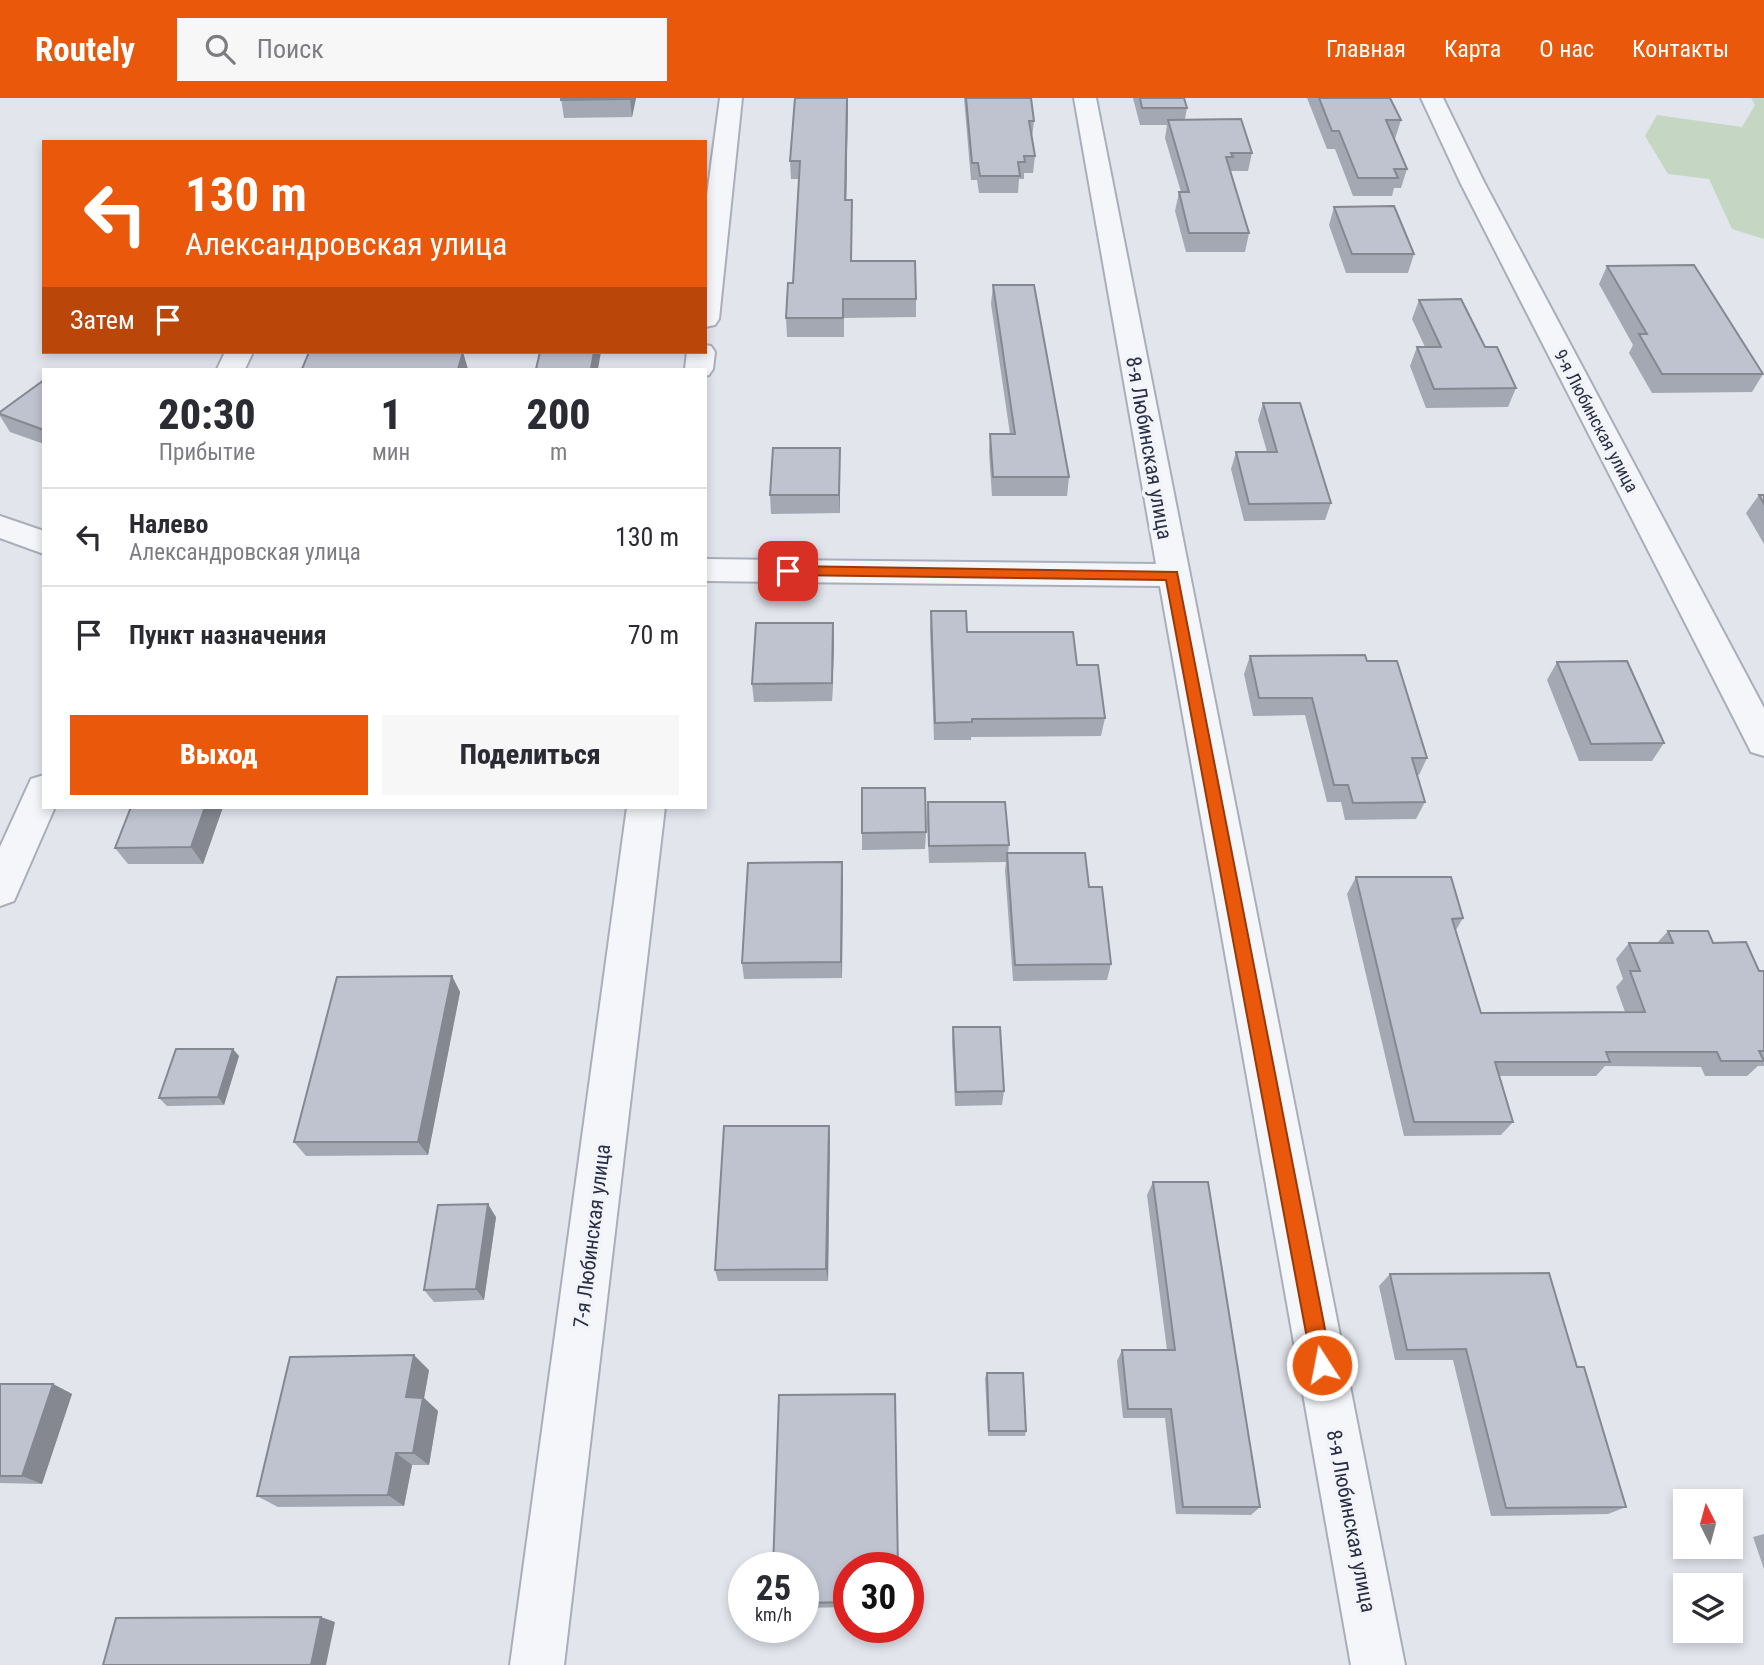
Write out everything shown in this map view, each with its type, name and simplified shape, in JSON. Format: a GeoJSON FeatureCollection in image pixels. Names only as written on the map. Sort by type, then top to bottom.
{"type":"FeatureCollection","features":[{"type":"Feature","properties":{"kind":"street"},"geometry":{"type":"LineString","coordinates":[[707,302],[731,98]]}},
{"type":"Feature","properties":{"kind":"street","name":"8-я Любинская улица"},"geometry":{"type":"LineString","coordinates":[[1085,98],[1172,575],[1378,1665]]}},
{"type":"Feature","properties":{"kind":"street","name":"9-я Любинская улица"},"geometry":{"type":"LineString","coordinates":[[1432,98],[1485,206],[1764,742]]}},
{"type":"Feature","properties":{"kind":"street"},"geometry":{"type":"LineString","coordinates":[[0,526],[42,542]]}},
{"type":"Feature","properties":{"kind":"street"},"geometry":{"type":"LineString","coordinates":[[707,570],[1172,575]]}},
{"type":"Feature","properties":{"kind":"street"},"geometry":{"type":"LineString","coordinates":[[0,890],[42,794]]}},
{"type":"Feature","properties":{"kind":"street","name":"7-я Любинская улица"},"geometry":{"type":"LineString","coordinates":[[537,1665],[646,809]]}},
{"type":"Feature","properties":{"kind":"green space"},"geometry":{"type":"Polygon","coordinates":[[[1751,98],[1764,98],[1764,239],[1732,229],[1709,179],[1668,174],[1645,136],[1657,115],[1742,127],[1755,105],[1751,98]]]}},
{"type":"Feature","properties":{"kind":"building"},"geometry":{"type":"Polygon","coordinates":[[[630,98],[630,99],[561,100],[630,98]]]}},
{"type":"Feature","properties":{"kind":"building"},"geometry":{"type":"Polygon","coordinates":[[[795,98],[847,98],[845,200],[852,200],[851,261],[915,261],[916,299],[843,299],[843,318],[786,318],[788,283],[793,283],[800,161],[790,161],[795,98]]]}},
{"type":"Feature","properties":{"kind":"building"},"geometry":{"type":"Polygon","coordinates":[[[966,98],[1031,98],[1034,121],[1029,121],[1035,156],[1024,156],[1025,162],[1018,162],[1020,176],[980,176],[978,163],[972,163],[966,98]]]}},
{"type":"Feature","properties":{"kind":"building"},"geometry":{"type":"Polygon","coordinates":[[[1140,98],[1184,98],[1187,108],[1142,108],[1140,98]]]}},
{"type":"Feature","properties":{"kind":"building"},"geometry":{"type":"Polygon","coordinates":[[[1319,98],[1390,98],[1401,120],[1386,120],[1407,169],[1394,169],[1398,178],[1358,178],[1339,131],[1332,131],[1319,98]]]}},
{"type":"Feature","properties":{"kind":"building"},"geometry":{"type":"Polygon","coordinates":[[[1241,119],[1252,153],[1231,153],[1233,157],[1226,157],[1249,233],[1189,233],[1179,192],[1189,192],[1168,120],[1241,119]]]}},
{"type":"Feature","properties":{"kind":"building"},"geometry":{"type":"Polygon","coordinates":[[[1394,206],[1414,254],[1352,254],[1334,207],[1394,206]]]}},
{"type":"Feature","properties":{"kind":"building"},"geometry":{"type":"Polygon","coordinates":[[[1694,265],[1763,374],[1662,374],[1639,334],[1647,334],[1607,266],[1694,265]]]}},
{"type":"Feature","properties":{"kind":"building"},"geometry":{"type":"Polygon","coordinates":[[[993,285],[1034,285],[1069,477],[993,477],[990,434],[1015,434],[993,285]]]}},
{"type":"Feature","properties":{"kind":"building"},"geometry":{"type":"Polygon","coordinates":[[[1461,299],[1485,347],[1497,347],[1516,388],[1434,389],[1417,347],[1441,347],[1419,300],[1461,299]]]}},
{"type":"Feature","properties":{"kind":"building"},"geometry":{"type":"Polygon","coordinates":[[[308,354],[462,354],[458,368],[302,368],[308,354]]]}},
{"type":"Feature","properties":{"kind":"building"},"geometry":{"type":"Polygon","coordinates":[[[540,354],[594,354],[591,368],[536,368],[540,354]]]}},
{"type":"Feature","properties":{"kind":"building"},"geometry":{"type":"Polygon","coordinates":[[[42,381],[42,429],[0,412],[42,381]]]}},
{"type":"Feature","properties":{"kind":"building"},"geometry":{"type":"Polygon","coordinates":[[[1263,403],[1300,403],[1331,503],[1249,504],[1236,452],[1277,452],[1263,403]]]}},
{"type":"Feature","properties":{"kind":"building"},"geometry":{"type":"Polygon","coordinates":[[[773,448],[840,448],[839,495],[770,495],[773,448]]]}},
{"type":"Feature","properties":{"kind":"building"},"geometry":{"type":"Polygon","coordinates":[[[931,611],[966,611],[967,632],[1073,632],[1077,665],[1098,665],[1105,718],[972,719],[972,722],[935,723],[931,611]]]}},
{"type":"Feature","properties":{"kind":"building"},"geometry":{"type":"Polygon","coordinates":[[[756,623],[833,623],[832,683],[752,684],[756,623]]]}},
{"type":"Feature","properties":{"kind":"building"},"geometry":{"type":"Polygon","coordinates":[[[1365,655],[1367,661],[1397,661],[1427,758],[1412,758],[1425,802],[1353,803],[1348,785],[1334,785],[1312,698],[1259,698],[1250,656],[1365,655]]]}},
{"type":"Feature","properties":{"kind":"building"},"geometry":{"type":"Polygon","coordinates":[[[1627,661],[1664,743],[1591,744],[1557,662],[1627,661]]]}},
{"type":"Feature","properties":{"kind":"building"},"geometry":{"type":"Polygon","coordinates":[[[862,788],[925,788],[926,832],[862,833],[862,788]]]}},
{"type":"Feature","properties":{"kind":"building"},"geometry":{"type":"Polygon","coordinates":[[[928,802],[1005,802],[1009,845],[929,846],[928,802]]]}},
{"type":"Feature","properties":{"kind":"building"},"geometry":{"type":"Polygon","coordinates":[[[130,809],[204,809],[191,847],[115,848],[130,809]]]}},
{"type":"Feature","properties":{"kind":"building"},"geometry":{"type":"Polygon","coordinates":[[[1007,853],[1085,853],[1089,887],[1102,887],[1111,964],[1015,965],[1007,853]]]}},
{"type":"Feature","properties":{"kind":"building"},"geometry":{"type":"Polygon","coordinates":[[[842,862],[841,962],[742,963],[748,863],[842,862]]]}},
{"type":"Feature","properties":{"kind":"building"},"geometry":{"type":"Polygon","coordinates":[[[1356,877],[1451,877],[1463,918],[1452,919],[1481,1013],[1645,1012],[1630,971],[1640,971],[1629,943],[1673,943],[1668,931],[1708,931],[1713,943],[1746,942],[1759,971],[1764,971],[1764,1051],[1759,1051],[1764,1061],[1721,1061],[1717,1052],[1606,1052],[1610,1062],[1495,1062],[1513,1122],[1414,1122],[1356,877]]]}},
{"type":"Feature","properties":{"kind":"building"},"geometry":{"type":"Polygon","coordinates":[[[452,976],[418,1142],[294,1142],[337,977],[452,976]]]}},
{"type":"Feature","properties":{"kind":"building"},"geometry":{"type":"Polygon","coordinates":[[[953,1027],[1000,1027],[1004,1091],[956,1092],[953,1027]]]}},
{"type":"Feature","properties":{"kind":"building"},"geometry":{"type":"Polygon","coordinates":[[[176,1049],[233,1049],[218,1097],[159,1098],[176,1049]]]}},
{"type":"Feature","properties":{"kind":"building"},"geometry":{"type":"Polygon","coordinates":[[[724,1126],[829,1126],[826,1269],[715,1270],[724,1126]]]}},
{"type":"Feature","properties":{"kind":"building"},"geometry":{"type":"Polygon","coordinates":[[[1153,1182],[1208,1182],[1260,1507],[1183,1507],[1171,1409],[1128,1409],[1122,1350],[1175,1350],[1153,1182]]]}},
{"type":"Feature","properties":{"kind":"building"},"geometry":{"type":"Polygon","coordinates":[[[488,1204],[476,1289],[424,1290],[438,1205],[488,1204]]]}},
{"type":"Feature","properties":{"kind":"building"},"geometry":{"type":"Polygon","coordinates":[[[1549,1273],[1577,1367],[1584,1367],[1626,1507],[1506,1508],[1466,1349],[1407,1350],[1390,1274],[1549,1273]]]}},
{"type":"Feature","properties":{"kind":"building"},"geometry":{"type":"Polygon","coordinates":[[[414,1355],[406,1397],[423,1398],[413,1453],[396,1453],[388,1495],[257,1496],[290,1357],[414,1355]]]}},
{"type":"Feature","properties":{"kind":"building"},"geometry":{"type":"Polygon","coordinates":[[[987,1373],[1023,1373],[1026,1431],[989,1431],[987,1373]]]}},
{"type":"Feature","properties":{"kind":"building"},"geometry":{"type":"Polygon","coordinates":[[[0,1384],[53,1384],[22,1476],[0,1476],[0,1384]]]}},
{"type":"Feature","properties":{"kind":"building"},"geometry":{"type":"Polygon","coordinates":[[[895,1394],[898,1552],[833,1552],[833,1602],[819,1603],[819,1552],[774,1552],[779,1395],[895,1394]]]}},
{"type":"Feature","properties":{"kind":"building"},"geometry":{"type":"Polygon","coordinates":[[[321,1617],[311,1665],[103,1665],[116,1618],[321,1617]]]}},
{"type":"Feature","properties":{"kind":"route"},"geometry":{"type":"LineString","coordinates":[[788,571],[1172,575],[1322,1365]]}}]}
